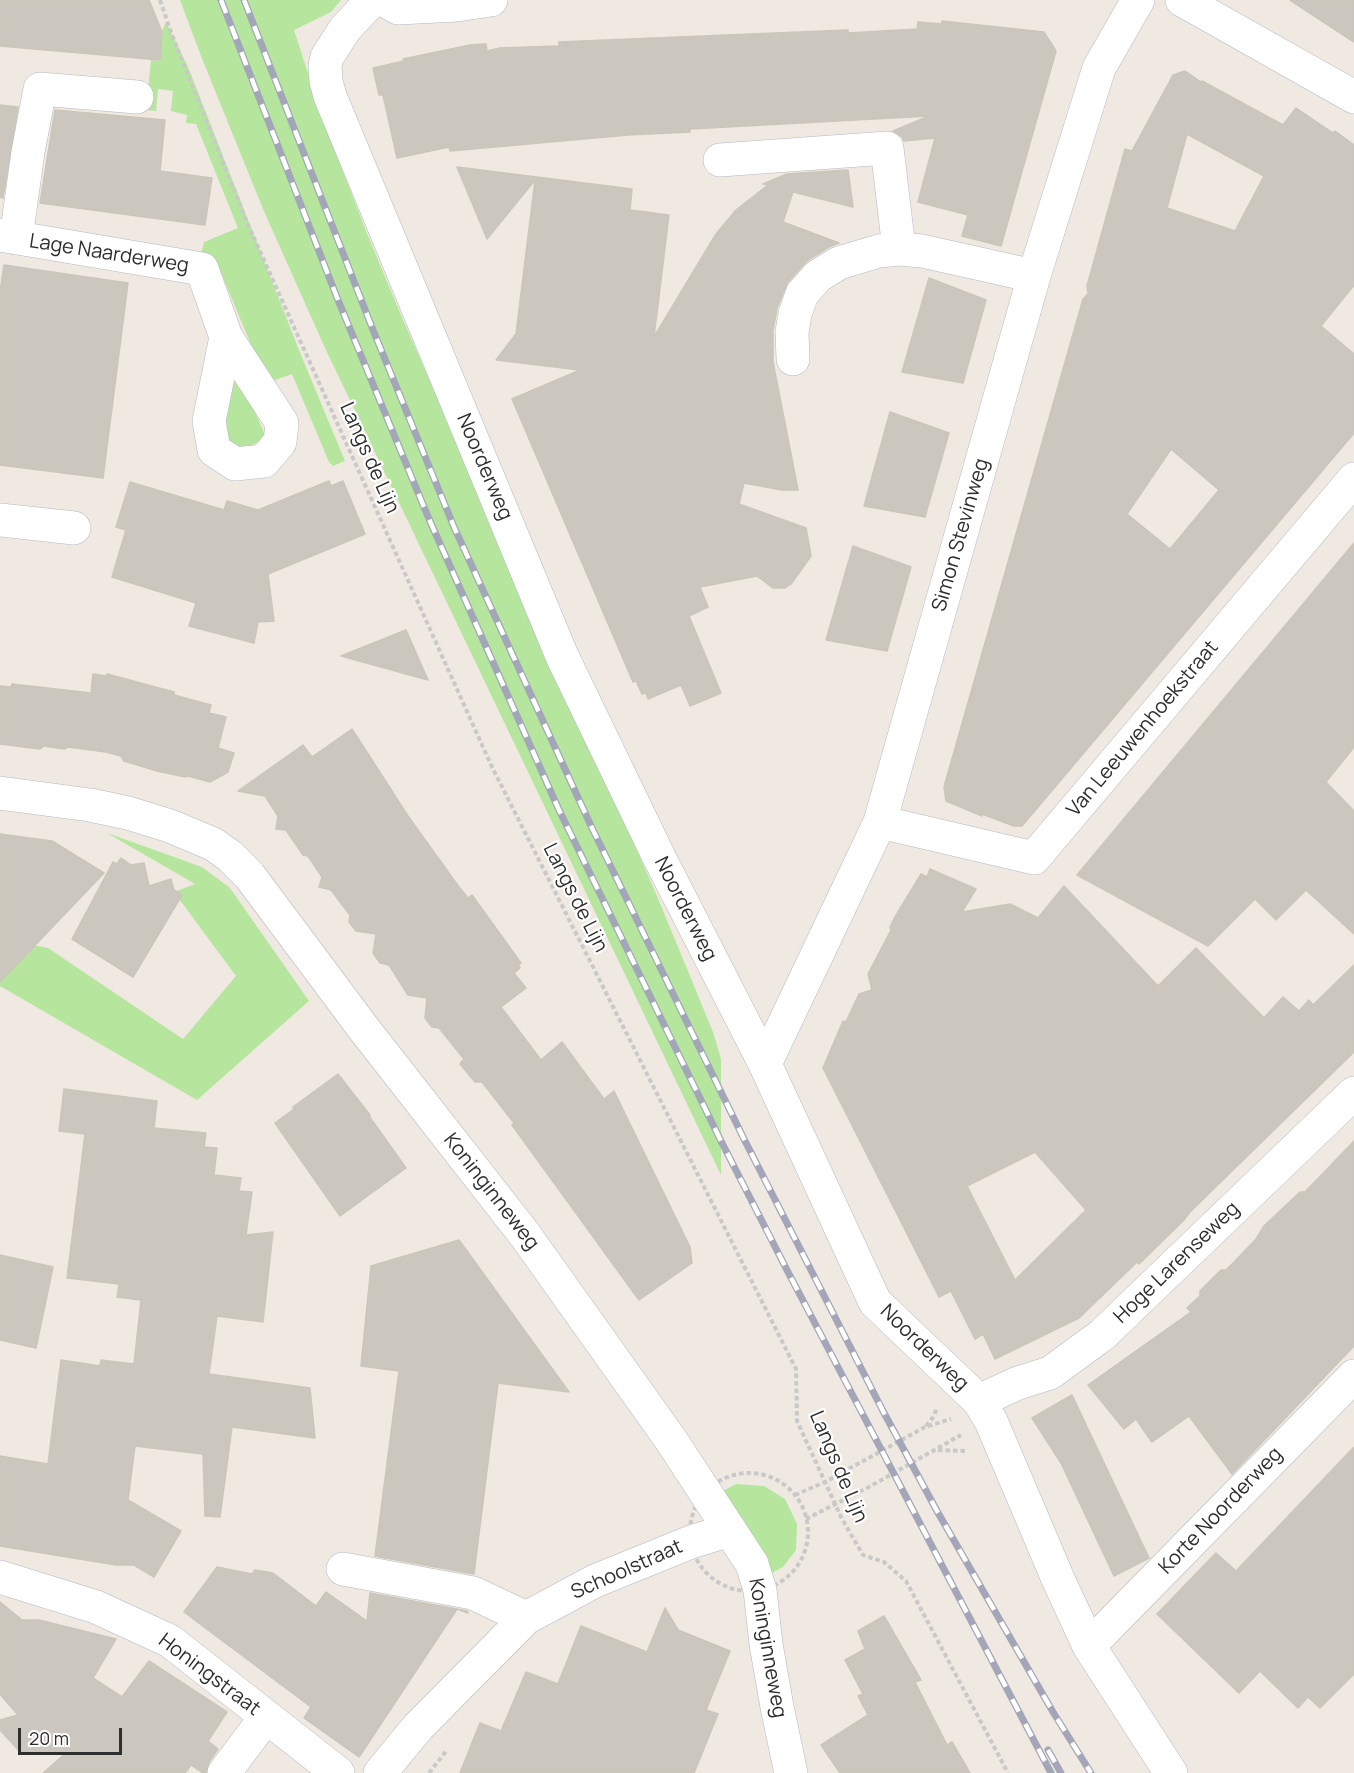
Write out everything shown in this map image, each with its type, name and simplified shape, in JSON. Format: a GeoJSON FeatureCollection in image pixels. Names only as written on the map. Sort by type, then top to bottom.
{"type":"FeatureCollection","features":[{"type":"Feature","properties":{"kind":"street","name":"Noorderweg"},"geometry":{"type":"LineString","coordinates":[[372,0],[345,29],[327,57],[326,81],[330,96],[562,656],[670,855],[875,1302],[985,1411],[1089,1646],[1171,1773]]}},
{"type":"Feature","properties":{"kind":"street"},"geometry":{"type":"LineString","coordinates":[[384,0],[398,8],[457,5],[491,0]]}},
{"type":"Feature","properties":{"kind":"street","name":"Simon Stevinweg"},"geometry":{"type":"LineString","coordinates":[[765,1064],[880,822],[1034,276],[1099,68],[1138,0]]}},
{"type":"Feature","properties":{"kind":"street"},"geometry":{"type":"LineString","coordinates":[[1182,0],[1354,97]]}},
{"type":"Feature","properties":{"kind":"street","name":"Lage Naarderweg"},"geometry":{"type":"LineString","coordinates":[[137,98],[40,89],[8,236],[202,269],[226,337]]}},
{"type":"Feature","properties":{"kind":"street"},"geometry":{"type":"LineString","coordinates":[[720,160],[887,148],[898,249]]}},
{"type":"Feature","properties":{"kind":"street"},"geometry":{"type":"LineString","coordinates":[[793,359],[792,332],[802,294],[818,276],[838,263],[879,251],[898,249],[922,251],[1034,276]]}},
{"type":"Feature","properties":{"kind":"street","name":"Van Leeuwenhoekstraat"},"geometry":{"type":"LineString","coordinates":[[880,822],[1034,858],[1354,479]]}},
{"type":"Feature","properties":{"kind":"street"},"geometry":{"type":"LineString","coordinates":[[0,520],[74,528]]}},
{"type":"Feature","properties":{"kind":"street","name":"Koninginneweg"},"geometry":{"type":"LineString","coordinates":[[0,793],[90,805],[128,813],[170,826],[213,844],[249,875],[363,1029],[525,1235],[671,1440],[752,1564],[760,1590],[770,1665],[791,1773]]}},
{"type":"Feature","properties":{"kind":"street","name":"Hoge Larenseweg"},"geometry":{"type":"LineString","coordinates":[[985,1411],[1018,1383],[1050,1373],[1102,1335],[1354,1093]]}},
{"type":"Feature","properties":{"kind":"street","name":"Korte Noorderweg"},"geometry":{"type":"LineString","coordinates":[[1089,1646],[1354,1376]]}},
{"type":"Feature","properties":{"kind":"street","name":"Schoolstraat"},"geometry":{"type":"LineString","coordinates":[[380,1773],[418,1727],[526,1618],[595,1581],[691,1542],[730,1530]]}},
{"type":"Feature","properties":{"kind":"street"},"geometry":{"type":"LineString","coordinates":[[343,1569],[473,1593],[526,1618]]}},
{"type":"Feature","properties":{"kind":"street","name":"Honingstraat"},"geometry":{"type":"LineString","coordinates":[[0,1577],[96,1607],[170,1641],[338,1773]]}},
{"type":"Feature","properties":{"kind":"street"},"geometry":{"type":"LineString","coordinates":[[224,1773],[266,1717]]}},
{"type":"Feature","properties":{"kind":"path","name":"Langs de Lijn"},"geometry":{"type":"LineString","coordinates":[[160,0],[249,227],[492,767],[796,1369],[797,1420],[836,1505],[863,1556],[884,1562],[906,1581],[1008,1773]]}},
{"type":"Feature","properties":{"kind":"path"},"geometry":{"type":"LineString","coordinates":[[795,1495],[825,1482],[925,1427],[964,1413],[985,1411]]}},
{"type":"Feature","properties":{"kind":"path"},"geometry":{"type":"LineString","coordinates":[[806,1519],[937,1450],[985,1411]]}},
{"type":"Feature","properties":{"kind":"path"},"geometry":{"type":"LineString","coordinates":[[688,1505],[695,1510]]}},
{"type":"Feature","properties":{"kind":"path","name":"Schoolstraat"},"geometry":{"type":"LineString","coordinates":[[696,1574],[705,1571]]}},
{"type":"Feature","properties":{"kind":"path"},"geometry":{"type":"LineString","coordinates":[[429,1773],[451,1745]]}},
{"type":"Feature","properties":{"kind":"green space"},"geometry":{"type":"Polygon","coordinates":[[[180,0],[341,0],[331,12],[294,30],[323,120],[403,320],[657,896],[713,1032],[721,1059],[721,1175],[325,348],[263,209],[180,0]]]}},
{"type":"Feature","properties":{"kind":"green space"},"geometry":{"type":"Polygon","coordinates":[[[166,22],[188,67],[345,461],[333,466],[329,462],[292,374],[267,383],[222,275],[201,254],[204,242],[238,228],[196,124],[186,123],[187,115],[171,111],[173,91],[158,89],[156,111],[146,110],[151,60],[159,61],[162,31],[166,22]]]}},
{"type":"Feature","properties":{"kind":"green space"},"geometry":{"type":"Polygon","coordinates":[[[233,362],[266,437],[241,450],[220,440],[233,362]]]}},
{"type":"Feature","properties":{"kind":"green space"},"geometry":{"type":"Polygon","coordinates":[[[107,833],[202,867],[230,888],[309,1001],[197,1100],[0,986],[0,959],[11,941],[48,948],[183,1039],[236,976],[174,892],[195,884],[107,833]]]}},
{"type":"Feature","properties":{"kind":"green space"},"geometry":{"type":"Polygon","coordinates":[[[736,1484],[764,1486],[785,1499],[797,1524],[796,1550],[783,1567],[764,1577],[719,1493],[736,1484]]]}},
{"type":"Feature","properties":{"kind":"building"},"geometry":{"type":"Polygon","coordinates":[[[0,0],[149,0],[162,32],[160,60],[0,46],[0,0]]]}},
{"type":"Feature","properties":{"kind":"building"},"geometry":{"type":"Polygon","coordinates":[[[1290,0],[1354,0],[1354,42],[1290,0]]]}},
{"type":"Feature","properties":{"kind":"building"},"geometry":{"type":"Polygon","coordinates":[[[942,21],[1044,32],[1056,51],[1001,246],[962,236],[968,215],[918,202],[935,138],[904,141],[893,131],[929,116],[690,129],[690,132],[628,135],[450,151],[449,147],[397,158],[383,95],[379,95],[373,68],[404,61],[403,59],[470,45],[486,44],[487,51],[500,48],[559,46],[559,42],[848,30],[848,33],[917,29],[918,22],[942,24],[942,21]]]}},
{"type":"Feature","properties":{"kind":"building"},"geometry":{"type":"Polygon","coordinates":[[[1185,71],[1201,82],[1283,125],[1296,108],[1354,145],[1354,285],[1321,326],[1354,354],[1354,433],[1022,826],[1014,826],[946,801],[944,787],[1083,299],[1088,294],[1087,286],[1125,149],[1132,151],[1173,75],[1185,71]],[[1187,134],[1167,208],[1235,231],[1264,176],[1187,134]],[[1171,449],[1127,514],[1170,549],[1219,490],[1171,449]]]}},
{"type":"Feature","properties":{"kind":"building"},"geometry":{"type":"Polygon","coordinates":[[[0,105],[18,107],[3,198],[0,197],[0,105]]]}},
{"type":"Feature","properties":{"kind":"building"},"geometry":{"type":"Polygon","coordinates":[[[55,110],[165,120],[160,171],[212,178],[205,225],[40,203],[55,110]]]}},
{"type":"Feature","properties":{"kind":"building"},"geometry":{"type":"Polygon","coordinates":[[[457,167],[632,189],[630,210],[669,215],[654,337],[716,234],[736,210],[768,185],[763,184],[787,174],[848,170],[853,207],[793,192],[783,222],[839,243],[808,260],[788,282],[777,308],[773,330],[773,362],[798,490],[782,490],[744,483],[739,504],[806,528],[811,556],[791,584],[785,588],[773,588],[757,576],[700,587],[708,607],[689,616],[721,693],[690,706],[681,685],[648,699],[646,693],[642,694],[636,681],[633,682],[512,399],[580,370],[496,360],[516,334],[535,180],[487,239],[457,167]]]}},
{"type":"Feature","properties":{"kind":"building"},"geometry":{"type":"Polygon","coordinates":[[[4,265],[128,283],[103,478],[0,465],[0,292],[4,265]]]}},
{"type":"Feature","properties":{"kind":"building"},"geometry":{"type":"Polygon","coordinates":[[[929,278],[986,300],[963,383],[902,372],[929,278]]]}},
{"type":"Feature","properties":{"kind":"building"},"geometry":{"type":"Polygon","coordinates":[[[890,412],[949,433],[925,517],[864,506],[890,412]]]}},
{"type":"Feature","properties":{"kind":"building"},"geometry":{"type":"Polygon","coordinates":[[[329,481],[331,486],[343,481],[365,534],[268,574],[274,621],[258,622],[254,643],[189,626],[196,603],[112,577],[126,530],[116,527],[130,482],[224,510],[227,501],[258,510],[329,481]]]}},
{"type":"Feature","properties":{"kind":"building"},"geometry":{"type":"Polygon","coordinates":[[[1354,543],[1354,747],[1326,782],[1354,811],[1354,934],[1306,890],[1276,920],[1255,899],[1208,946],[1077,875],[1354,543]]]}},
{"type":"Feature","properties":{"kind":"building"},"geometry":{"type":"Polygon","coordinates":[[[853,546],[911,567],[887,651],[826,640],[853,546]]]}},
{"type":"Feature","properties":{"kind":"building"},"geometry":{"type":"Polygon","coordinates":[[[406,630],[428,680],[341,656],[406,630]]]}},
{"type":"Feature","properties":{"kind":"building"},"geometry":{"type":"Polygon","coordinates":[[[93,674],[106,676],[107,674],[174,692],[174,695],[211,705],[209,713],[226,717],[218,748],[234,753],[228,772],[210,782],[157,771],[124,761],[121,756],[106,752],[68,747],[64,749],[44,746],[40,749],[0,744],[0,686],[11,687],[12,684],[91,693],[93,674]]]}},
{"type":"Feature","properties":{"kind":"building"},"geometry":{"type":"Polygon","coordinates":[[[352,729],[408,816],[459,887],[468,898],[472,895],[521,963],[518,965],[520,968],[514,973],[526,988],[501,1007],[541,1060],[562,1042],[604,1099],[614,1091],[690,1247],[692,1263],[639,1300],[512,1125],[514,1123],[482,1082],[475,1082],[460,1064],[464,1059],[439,1028],[432,1027],[425,1018],[427,998],[408,995],[389,965],[380,963],[373,953],[376,934],[356,931],[349,922],[350,915],[331,890],[319,887],[322,877],[286,830],[276,829],[278,816],[265,796],[238,791],[303,745],[312,757],[352,729]]]}},
{"type":"Feature","properties":{"kind":"building"},"geometry":{"type":"Polygon","coordinates":[[[0,834],[52,841],[104,873],[0,982],[0,834]]]}},
{"type":"Feature","properties":{"kind":"building"},"geometry":{"type":"Polygon","coordinates":[[[121,858],[131,865],[144,863],[149,886],[171,879],[174,890],[182,895],[133,977],[72,939],[113,862],[117,864],[121,858]]]}},
{"type":"Feature","properties":{"kind":"building"},"geometry":{"type":"Polygon","coordinates":[[[930,869],[976,889],[962,912],[1010,904],[1038,918],[1064,886],[1158,986],[1196,948],[1264,1018],[1283,997],[1299,1011],[1309,1000],[1313,1005],[1354,965],[1354,1052],[1139,1264],[1137,1262],[1079,1318],[995,1359],[983,1334],[975,1339],[951,1291],[939,1297],[823,1068],[843,1021],[846,1022],[859,994],[872,990],[868,974],[891,930],[890,927],[895,917],[921,874],[927,877],[930,869]],[[1035,1152],[967,1186],[1015,1280],[1086,1210],[1035,1152]]]}},
{"type":"Feature","properties":{"kind":"building"},"geometry":{"type":"Polygon","coordinates":[[[338,1074],[370,1115],[406,1168],[340,1216],[275,1123],[338,1074]]]}},
{"type":"Feature","properties":{"kind":"building"},"geometry":{"type":"Polygon","coordinates":[[[64,1089],[157,1101],[154,1128],[206,1133],[204,1147],[217,1148],[214,1175],[241,1178],[239,1191],[252,1192],[246,1235],[273,1232],[263,1322],[217,1316],[209,1374],[310,1388],[315,1438],[232,1427],[220,1517],[205,1516],[203,1454],[135,1446],[128,1500],[181,1531],[154,1577],[134,1565],[116,1565],[0,1546],[0,1456],[48,1464],[61,1360],[100,1366],[101,1360],[134,1364],[141,1300],[117,1297],[119,1284],[67,1278],[85,1134],[59,1131],[64,1089]]]}},
{"type":"Feature","properties":{"kind":"building"},"geometry":{"type":"Polygon","coordinates":[[[1354,1141],[1354,1346],[1232,1474],[1189,1416],[1152,1442],[1136,1419],[1124,1429],[1088,1385],[1191,1312],[1187,1308],[1200,1296],[1200,1291],[1221,1270],[1226,1270],[1256,1239],[1264,1226],[1300,1192],[1305,1192],[1354,1141]]]}},
{"type":"Feature","properties":{"kind":"building"},"geometry":{"type":"Polygon","coordinates":[[[459,1240],[569,1392],[498,1383],[474,1574],[375,1556],[399,1371],[361,1366],[371,1266],[459,1240]]]}},
{"type":"Feature","properties":{"kind":"building"},"geometry":{"type":"Polygon","coordinates":[[[0,1255],[53,1267],[36,1348],[0,1340],[0,1255]]]}},
{"type":"Feature","properties":{"kind":"building"},"geometry":{"type":"Polygon","coordinates":[[[1072,1395],[1149,1558],[1114,1576],[1061,1463],[1032,1418],[1072,1395]]]}},
{"type":"Feature","properties":{"kind":"building"},"geometry":{"type":"Polygon","coordinates":[[[1354,1447],[1354,1674],[1320,1708],[1308,1697],[1298,1708],[1260,1671],[1239,1693],[1157,1614],[1216,1553],[1236,1571],[1354,1447]]]}},
{"type":"Feature","properties":{"kind":"building"},"geometry":{"type":"Polygon","coordinates":[[[217,1567],[252,1574],[255,1570],[273,1573],[316,1606],[326,1592],[367,1621],[370,1593],[457,1609],[359,1757],[304,1718],[311,1707],[184,1612],[217,1567]]]}},
{"type":"Feature","properties":{"kind":"building"},"geometry":{"type":"Polygon","coordinates":[[[0,1602],[22,1620],[39,1620],[116,1639],[93,1678],[122,1697],[149,1661],[227,1712],[208,1741],[218,1749],[209,1762],[206,1773],[191,1765],[185,1773],[43,1773],[66,1753],[21,1753],[0,1730],[0,1720],[18,1715],[0,1694],[0,1602]]]}},
{"type":"Feature","properties":{"kind":"building"},"geometry":{"type":"Polygon","coordinates":[[[665,1608],[678,1630],[730,1651],[706,1710],[718,1714],[694,1773],[460,1773],[480,1723],[501,1731],[526,1672],[558,1684],[581,1626],[647,1652],[665,1608]]]}},
{"type":"Feature","properties":{"kind":"building"},"geometry":{"type":"Polygon","coordinates":[[[884,1616],[921,1680],[915,1682],[947,1745],[952,1742],[970,1773],[840,1773],[821,1745],[868,1715],[858,1696],[863,1694],[845,1660],[865,1649],[858,1631],[884,1616]]]}},
{"type":"Feature","properties":{"kind":"railway"},"geometry":{"type":"LineString","coordinates":[[221,0],[338,300],[429,519],[559,810],[721,1141],[1051,1773]]}},
{"type":"Feature","properties":{"kind":"railway"},"geometry":{"type":"LineString","coordinates":[[244,0],[373,330],[454,527],[592,828],[744,1139],[883,1411],[937,1511],[1053,1712],[1091,1773]]}},
{"type":"Feature","properties":{"kind":"railway"},"geometry":{"type":"LineString","coordinates":[[1048,1750],[1061,1773]]}}]}
